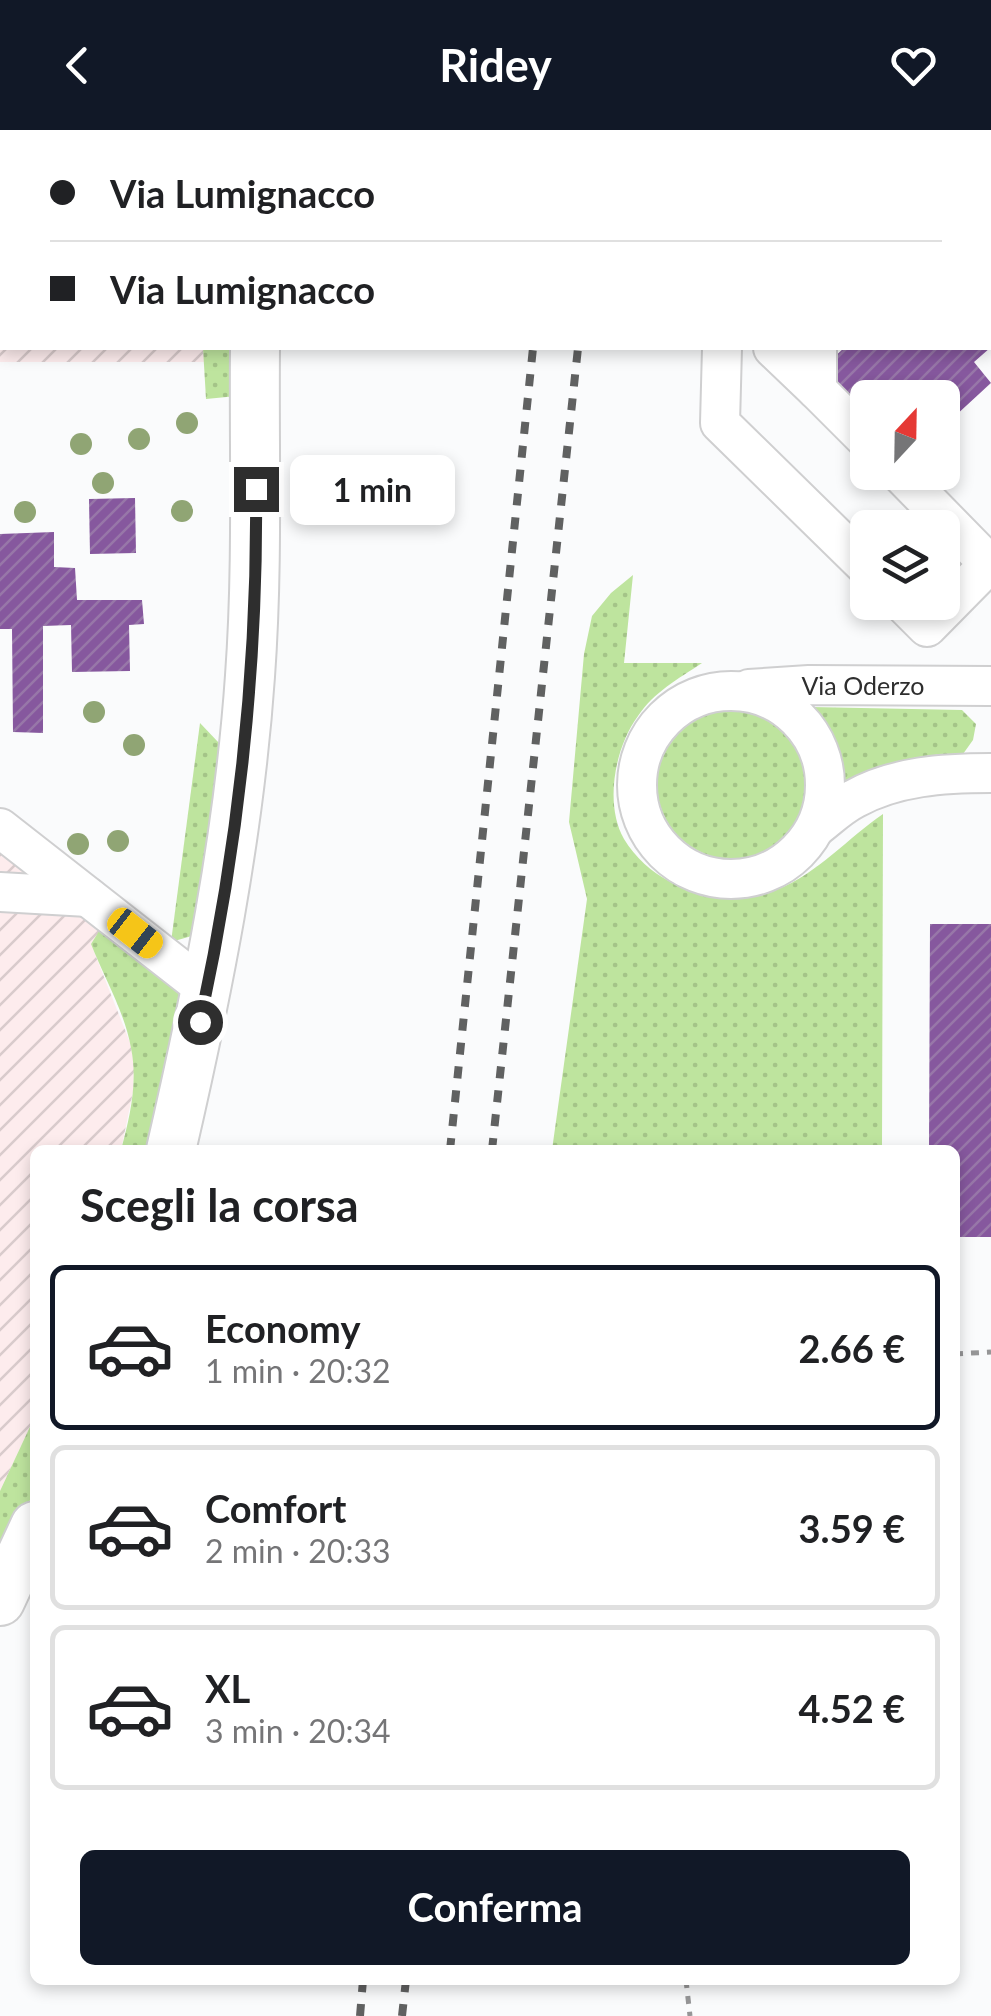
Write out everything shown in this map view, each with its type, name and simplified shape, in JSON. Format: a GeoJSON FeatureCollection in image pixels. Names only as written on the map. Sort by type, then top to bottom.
{"type":"FeatureCollection","features":[{"type":"Feature","properties":{"kind":"main road"},"geometry":{"type":"LineString","coordinates":[[172,1145],[207,990],[242,770],[257,560],[255,350]]}},
{"type":"Feature","properties":{"kind":"main road"},"geometry":{"type":"LineString","coordinates":[[0,1601],[30,1537]]}},
{"type":"Feature","properties":{"kind":"street"},"geometry":{"type":"LineString","coordinates":[[722,350],[720,422],[850,550]]}},
{"type":"Feature","properties":{"kind":"street"},"geometry":{"type":"LineString","coordinates":[[775,350],[850,423]]}},
{"type":"Feature","properties":{"kind":"street"},"geometry":{"type":"LineString","coordinates":[[817,350],[817,390]]}},
{"type":"Feature","properties":{"kind":"street"},"geometry":{"type":"LineString","coordinates":[[917,490],[990,564],[960,594]]}},
{"type":"Feature","properties":{"kind":"street","name":"Via Oderzo"},"geometry":{"type":"LineString","coordinates":[[991,686],[810,685],[704,694],[676,708],[654,730],[641,757],[637,788],[643,819],[659,846],[683,866],[712,877],[743,878],[772,870],[798,852],[816,827],[852,800],[924,776],[991,773]]}},
{"type":"Feature","properties":{"kind":"street","name":"Via Oderzo"},"geometry":{"type":"LineString","coordinates":[[735,691],[766,697],[793,713],[813,737],[824,766],[825,797],[816,827]]}},
{"type":"Feature","properties":{"kind":"street"},"geometry":{"type":"LineString","coordinates":[[0,828],[207,990]]}},
{"type":"Feature","properties":{"kind":"street"},"geometry":{"type":"LineString","coordinates":[[0,892],[88,897]]}},
{"type":"Feature","properties":{"kind":"path"},"geometry":{"type":"LineString","coordinates":[[960,1354],[991,1352]]}},
{"type":"Feature","properties":{"kind":"path"},"geometry":{"type":"LineString","coordinates":[[687,1985],[690,2016]]}},
{"type":"Feature","properties":{"kind":"shaded area"},"geometry":{"type":"Polygon","coordinates":[[[0,350],[203,350],[204,362],[0,362],[0,350]]]}},
{"type":"Feature","properties":{"kind":"shaded area"},"geometry":{"type":"Polygon","coordinates":[[[0,807],[120,902],[91,944],[131,1045],[134,1069],[122,1145],[30,1145],[30,1427],[0,1491],[0,807]]]}},
{"type":"Feature","properties":{"kind":"green space"},"geometry":{"type":"Polygon","coordinates":[[[203,350],[236,350],[237,396],[206,399],[203,350]]]}},
{"type":"Feature","properties":{"kind":"green space"},"geometry":{"type":"Polygon","coordinates":[[[633,575],[624,663],[702,663],[651,700],[630,729],[618,759],[614,793],[618,825],[624,839],[653,871],[672,883],[713,896],[757,895],[806,874],[883,814],[882,1145],[553,1145],[587,899],[569,822],[584,654],[592,616],[633,575]]]}},
{"type":"Feature","properties":{"kind":"green space"},"geometry":{"type":"Polygon","coordinates":[[[811,707],[962,710],[976,724],[973,740],[963,754],[899,761],[840,789],[834,745],[811,707]]]}},
{"type":"Feature","properties":{"kind":"green space"},"geometry":{"type":"Polygon","coordinates":[[[732,709],[761,715],[785,731],[801,755],[807,784],[801,813],[785,837],[761,853],[732,859],[703,853],[679,837],[663,813],[657,784],[663,755],[679,731],[703,715],[732,709]]]}},
{"type":"Feature","properties":{"kind":"green space"},"geometry":{"type":"Polygon","coordinates":[[[200,723],[219,743],[223,755],[195,935],[171,942],[200,723]]]}},
{"type":"Feature","properties":{"kind":"green space"},"geometry":{"type":"Polygon","coordinates":[[[106,920],[186,986],[157,1145],[122,1145],[132,1099],[133,1061],[124,1022],[91,944],[106,920]]]}},
{"type":"Feature","properties":{"kind":"green space"},"geometry":{"type":"Polygon","coordinates":[[[30,1427],[30,1500],[0,1566],[0,1491],[30,1427]]]}},
{"type":"Feature","properties":{"kind":"building"},"geometry":{"type":"Polygon","coordinates":[[[842,350],[988,350],[974,362],[991,383],[960,411],[960,380],[850,380],[850,407],[818,372],[842,350]]]}},
{"type":"Feature","properties":{"kind":"building"},"geometry":{"type":"Polygon","coordinates":[[[135,498],[136,553],[90,554],[89,499],[135,498]]]}},
{"type":"Feature","properties":{"kind":"building"},"geometry":{"type":"Polygon","coordinates":[[[54,532],[54,567],[75,568],[77,600],[142,600],[144,624],[129,625],[130,671],[72,672],[71,625],[43,626],[43,733],[13,732],[12,629],[0,629],[0,534],[54,532]]]}},
{"type":"Feature","properties":{"kind":"building"},"geometry":{"type":"Polygon","coordinates":[[[930,924],[991,924],[991,1237],[960,1237],[960,1145],[929,1145],[930,924]]]}},
{"type":"Feature","properties":{"kind":"railway"},"geometry":{"type":"LineString","coordinates":[[451,1145],[533,350]]}},
{"type":"Feature","properties":{"kind":"railway"},"geometry":{"type":"LineString","coordinates":[[493,1145],[578,350]]}},
{"type":"Feature","properties":{"kind":"railway"},"geometry":{"type":"LineString","coordinates":[[360,2016],[363,1985]]}},
{"type":"Feature","properties":{"kind":"railway"},"geometry":{"type":"LineString","coordinates":[[402,2016],[405,1985]]}},
{"type":"Feature","properties":{"kind":"route"},"geometry":{"type":"LineString","coordinates":[[200,1022],[242,770],[257,560],[256,489]]}}]}
